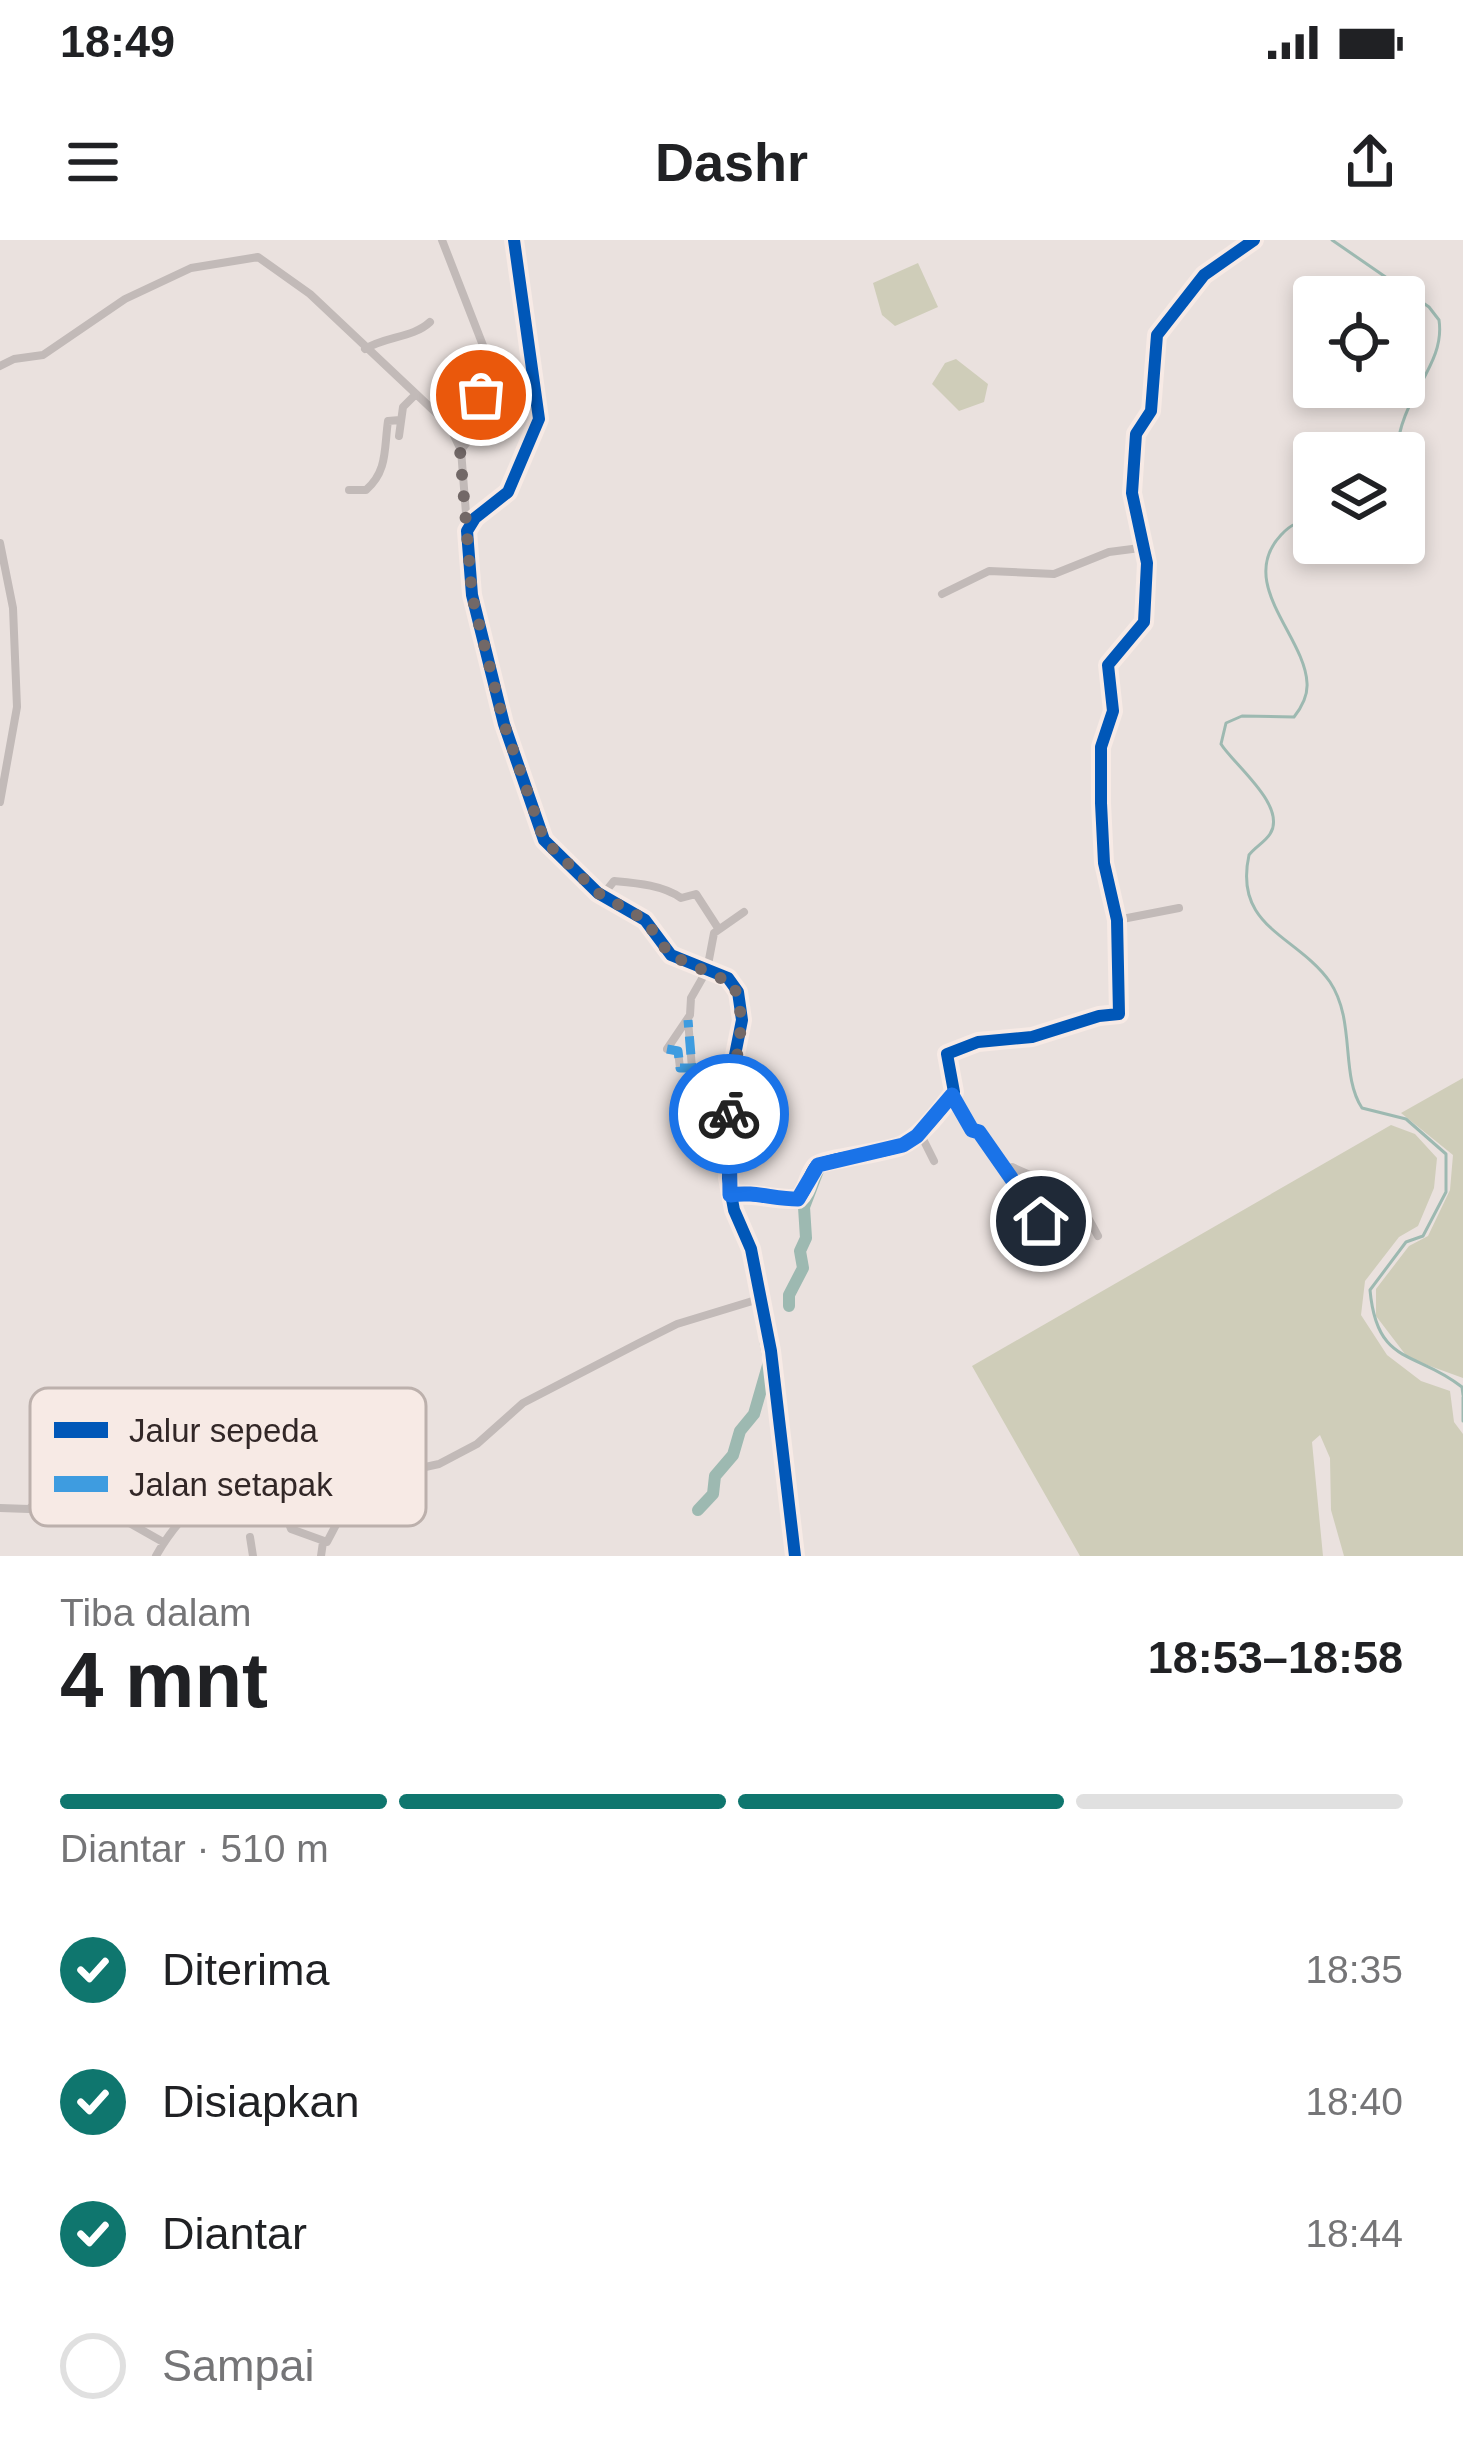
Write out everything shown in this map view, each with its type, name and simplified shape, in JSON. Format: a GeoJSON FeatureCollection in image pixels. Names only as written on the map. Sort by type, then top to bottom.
{"type":"FeatureCollection","features":[{"type":"Feature","properties":{"kind":"street"},"geometry":{"type":"LineString","coordinates":[[442,240],[484,348],[477,429],[460,450]]}},
{"type":"Feature","properties":{"kind":"street"},"geometry":{"type":"LineString","coordinates":[[467,531],[475,518],[512,487],[539,419],[514,240]]}},
{"type":"Feature","properties":{"kind":"street"},"geometry":{"type":"LineString","coordinates":[[1098,1236],[1086,1214],[1041,1221],[979,1132],[972,1130],[952,1095],[946,1054],[978,1042],[1032,1037],[1119,1014],[1117,920],[1104,863],[1100,758],[1113,711],[1108,665],[1144,622],[1147,563],[1140,548],[1141,525],[1132,493],[1138,428],[1151,411],[1156,335],[1204,275],[1254,240]]}},
{"type":"Feature","properties":{"kind":"street"},"geometry":{"type":"LineString","coordinates":[[0,366],[14,359],[43,356],[125,298],[191,268],[255,256],[310,294],[449,425],[460,450],[472,596],[534,818],[551,850],[602,896],[645,920],[670,955],[731,980],[741,1004],[726,1151],[730,1195],[751,1249],[771,1352],[795,1556]]}},
{"type":"Feature","properties":{"kind":"street"},"geometry":{"type":"LineString","coordinates":[[365,350],[378,341],[419,331],[430,322]]}},
{"type":"Feature","properties":{"kind":"street"},"geometry":{"type":"LineString","coordinates":[[399,436],[403,407],[414,396]]}},
{"type":"Feature","properties":{"kind":"street"},"geometry":{"type":"LineString","coordinates":[[349,490],[366,490],[377,479],[386,458],[388,421],[400,420]]}},
{"type":"Feature","properties":{"kind":"street"},"geometry":{"type":"LineString","coordinates":[[0,543],[13,608],[17,701],[0,802]]}},
{"type":"Feature","properties":{"kind":"street"},"geometry":{"type":"LineString","coordinates":[[942,594],[988,571],[1054,574],[1109,553],[1140,548]]}},
{"type":"Feature","properties":{"kind":"street"},"geometry":{"type":"LineString","coordinates":[[602,896],[614,880],[668,888],[681,898],[696,894],[718,928]]}},
{"type":"Feature","properties":{"kind":"street"},"geometry":{"type":"LineString","coordinates":[[1117,920],[1179,908]]}},
{"type":"Feature","properties":{"kind":"street"},"geometry":{"type":"LineString","coordinates":[[688,1020],[667,1049],[678,1052],[680,1068],[692,1068],[691,998],[707,970],[718,928],[744,912]]}},
{"type":"Feature","properties":{"kind":"street"},"geometry":{"type":"LineString","coordinates":[[730,1195],[752,1192],[765,1200],[798,1199],[814,1167],[886,1151],[920,1133],[952,1095]]}},
{"type":"Feature","properties":{"kind":"street"},"geometry":{"type":"LineString","coordinates":[[920,1133],[934,1161]]}},
{"type":"Feature","properties":{"kind":"street"},"geometry":{"type":"LineString","coordinates":[[1006,1170],[1046,1174]]}},
{"type":"Feature","properties":{"kind":"street"},"geometry":{"type":"LineString","coordinates":[[426,1467],[476,1444],[528,1400],[639,1342],[676,1324],[759,1299]]}},
{"type":"Feature","properties":{"kind":"street"},"geometry":{"type":"LineString","coordinates":[[0,1508],[30,1508]]}},
{"type":"Feature","properties":{"kind":"street"},"geometry":{"type":"LineString","coordinates":[[133,1526],[163,1543]]}},
{"type":"Feature","properties":{"kind":"street"},"geometry":{"type":"LineString","coordinates":[[156,1556],[180,1526]]}},
{"type":"Feature","properties":{"kind":"street"},"geometry":{"type":"LineString","coordinates":[[290,1526],[323,1542]]}},
{"type":"Feature","properties":{"kind":"street"},"geometry":{"type":"LineString","coordinates":[[323,1542],[333,1536],[336,1526]]}},
{"type":"Feature","properties":{"kind":"street"},"geometry":{"type":"LineString","coordinates":[[250,1537],[253,1556]]}},
{"type":"Feature","properties":{"kind":"street"},"geometry":{"type":"LineString","coordinates":[[322,1556],[323,1542]]}},
{"type":"Feature","properties":{"kind":"shaded area"},"geometry":{"type":"Polygon","coordinates":[[[918,263],[938,307],[895,326],[882,315],[873,283],[918,263]]]}},
{"type":"Feature","properties":{"kind":"shaded area"},"geometry":{"type":"Polygon","coordinates":[[[956,359],[988,384],[984,402],[959,411],[932,384],[945,363],[956,359]]]}},
{"type":"Feature","properties":{"kind":"shaded area"},"geometry":{"type":"Polygon","coordinates":[[[1463,1078],[1463,1378],[1408,1358],[1376,1316],[1376,1289],[1409,1246],[1428,1236],[1450,1190],[1453,1155],[1401,1113],[1463,1078]]]}},
{"type":"Feature","properties":{"kind":"shaded area"},"geometry":{"type":"Polygon","coordinates":[[[1391,1125],[1415,1134],[1437,1158],[1434,1188],[1418,1226],[1399,1237],[1365,1281],[1361,1315],[1387,1355],[1421,1381],[1450,1391],[1454,1422],[1463,1434],[1463,1556],[1344,1556],[1331,1510],[1330,1458],[1320,1435],[1312,1442],[1323,1556],[1080,1556],[972,1366],[1391,1125]]]}},
{"type":"Feature","properties":{"kind":"waterway"},"geometry":{"type":"LineString","coordinates":[[1332,240],[1429,307],[1439,320],[1436,352],[1400,432]]}},
{"type":"Feature","properties":{"kind":"waterway"},"geometry":{"type":"LineString","coordinates":[[1293,526],[1269,553],[1266,572],[1276,609],[1303,665],[1304,701],[1294,717],[1242,716],[1226,723],[1221,744],[1272,811],[1270,834],[1249,855],[1250,899],[1271,928],[1330,982],[1343,1014],[1351,1080],[1362,1108],[1406,1119],[1446,1154],[1446,1192],[1423,1236],[1406,1242],[1370,1290],[1374,1315],[1390,1345],[1445,1375],[1462,1387],[1463,1395]]}},
{"type":"Feature","properties":{"kind":"waterway"},"geometry":{"type":"LineString","coordinates":[[789,1306],[789,1295],[803,1268],[804,1207],[820,1165]]}},
{"type":"Feature","properties":{"kind":"waterway"},"geometry":{"type":"LineString","coordinates":[[698,1510],[713,1494],[715,1476],[733,1455],[740,1431],[754,1414],[769,1362],[765,1340]]}},
{"type":"Feature","properties":{"kind":"waterway"},"geometry":{"type":"LineString","coordinates":[[1463,1397],[1463,1421]]}},
{"type":"Feature","properties":{"kind":"marked path"},"geometry":{"type":"LineString","coordinates":[[667,1049],[678,1051],[680,1068],[692,1068],[688,1020]]}},
{"type":"Feature","properties":{"kind":"cycle path"},"geometry":{"type":"LineString","coordinates":[[514,240],[539,419],[508,492],[475,518],[467,531],[472,595],[504,724],[544,840],[598,893],[645,920],[671,955],[728,978],[738,992],[742,1020],[733,1065],[728,1178],[734,1210],[751,1249],[771,1351],[795,1556]]}},
{"type":"Feature","properties":{"kind":"cycle path"},"geometry":{"type":"LineString","coordinates":[[731,1195],[798,1199],[821,1163],[908,1142],[954,1092],[947,1054],[978,1042],[1032,1037],[1119,1014],[1117,920],[1104,863],[1101,747],[1113,711],[1108,665],[1144,622],[1147,563],[1132,493],[1136,434],[1151,411],[1157,335],[1204,275],[1254,240]]}},
{"type":"Feature","properties":{"kind":"way so far"},"geometry":{"type":"LineString","coordinates":[[481,395],[476,433],[460,450],[467,559],[504,724],[534,818],[551,850],[572,872],[645,920],[670,955],[734,984],[742,1020],[729,1114]]}},
{"type":"Feature","properties":{"kind":"route"},"geometry":{"type":"LineString","coordinates":[[729,1114],[730,1195],[752,1192],[765,1200],[798,1199],[814,1167],[903,1145],[917,1136],[952,1095],[972,1130],[979,1132],[1041,1221]]}}]}
